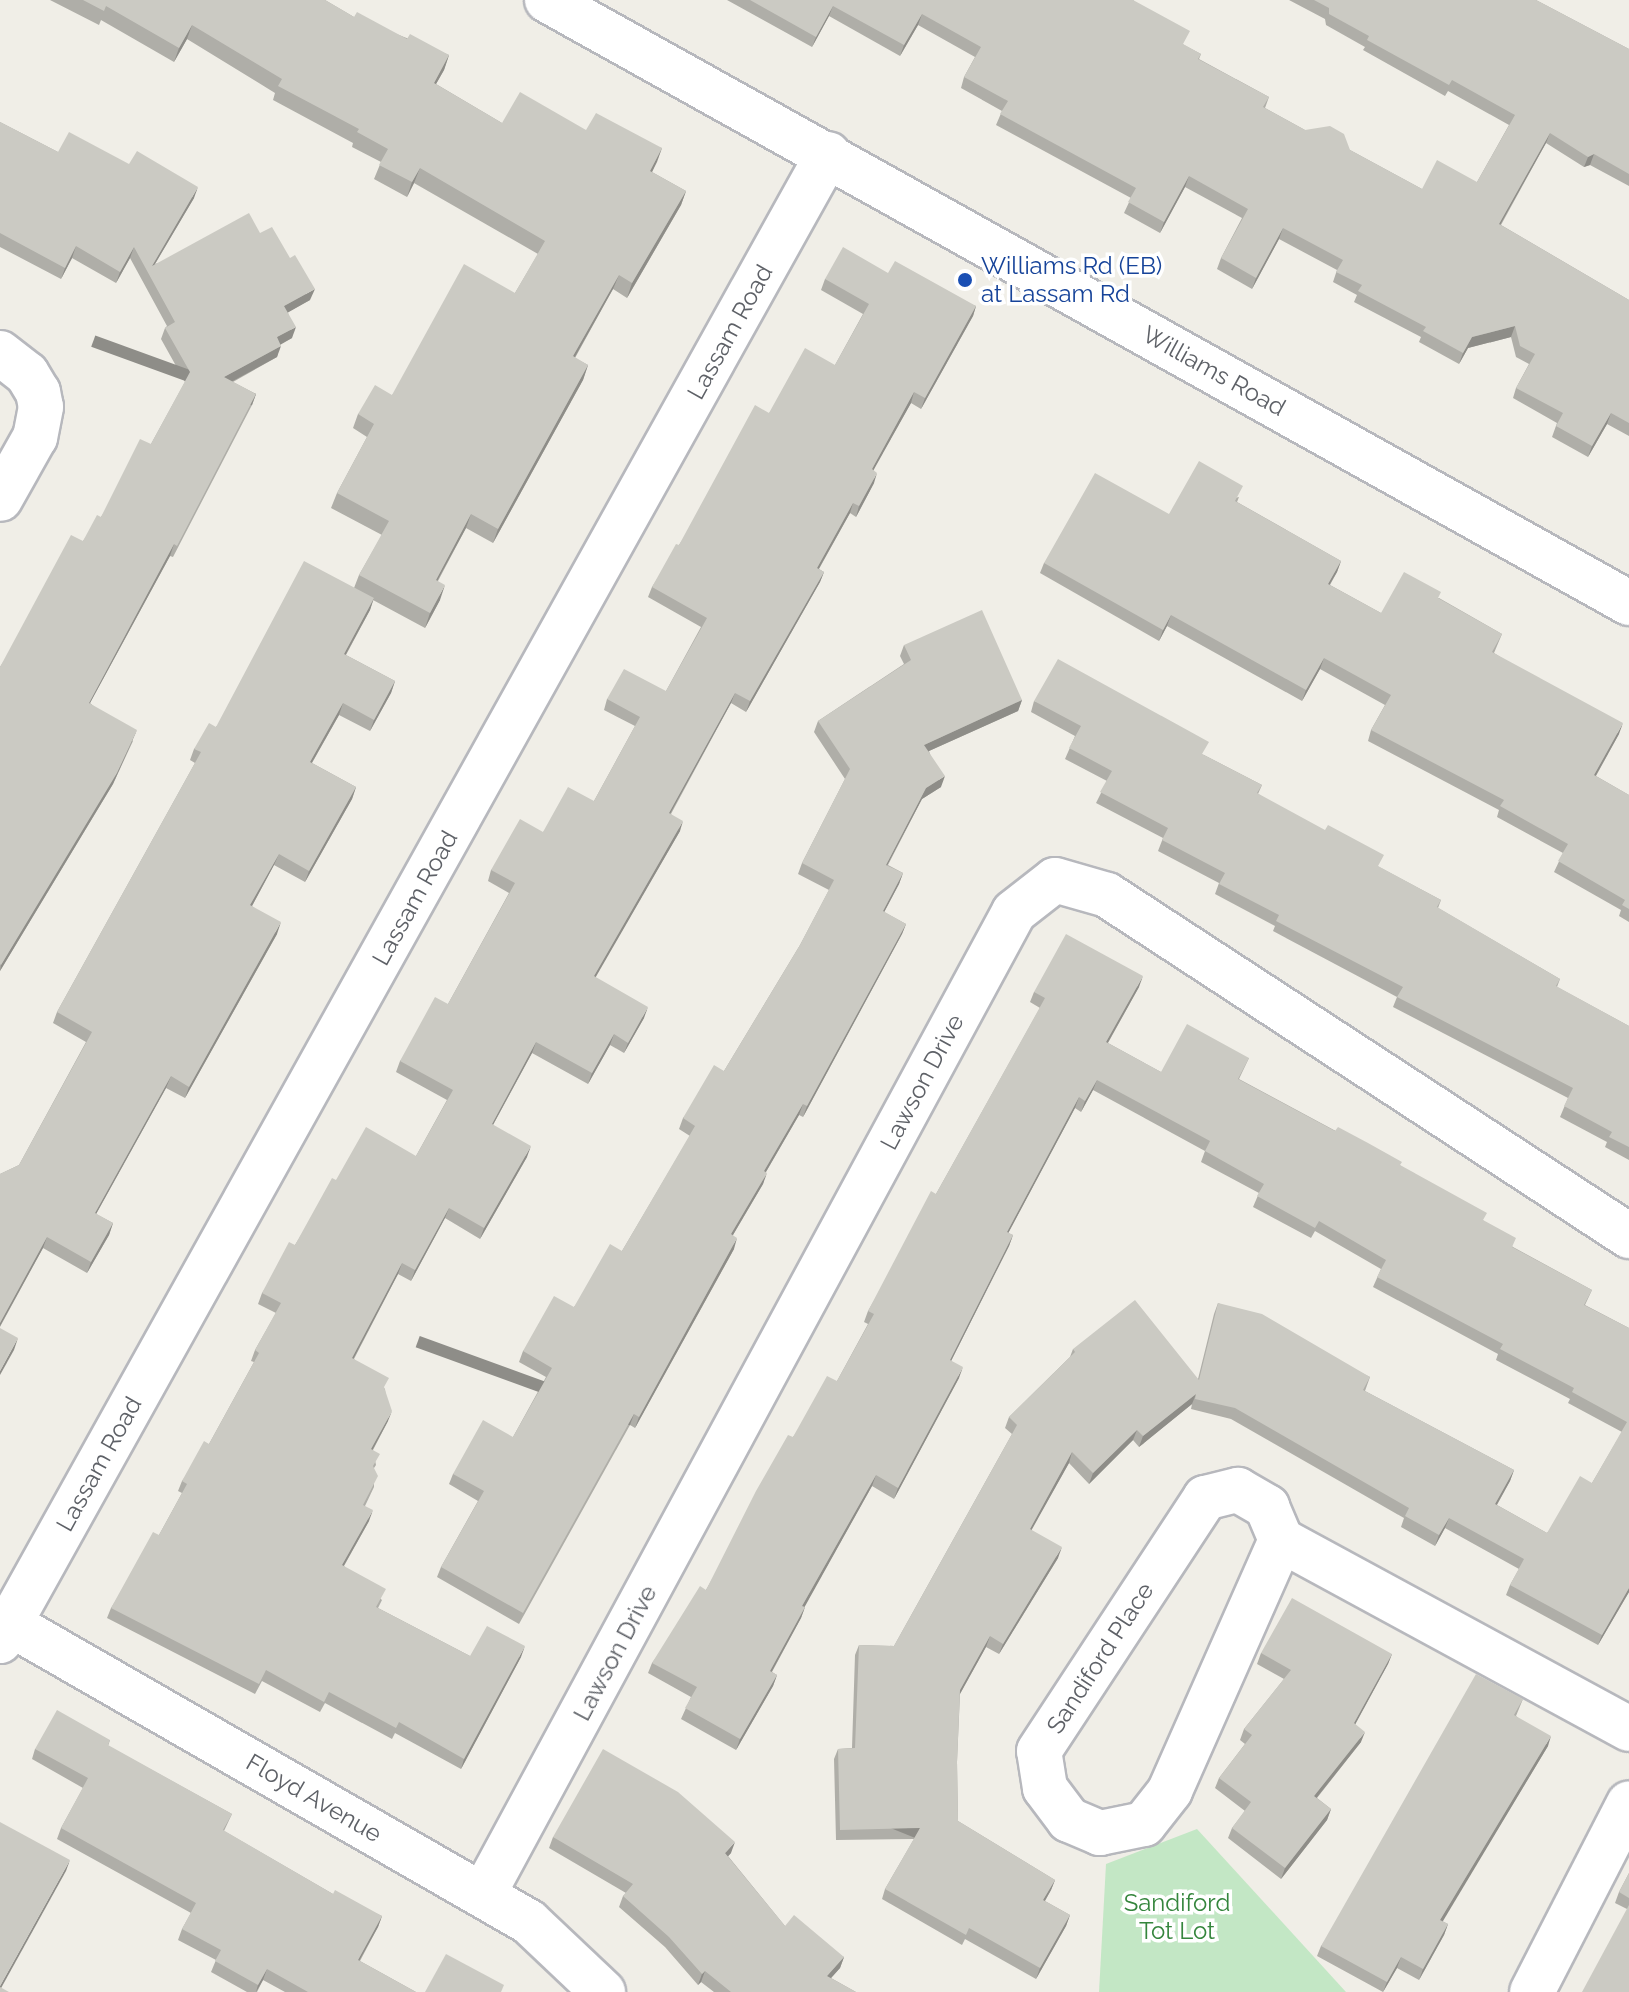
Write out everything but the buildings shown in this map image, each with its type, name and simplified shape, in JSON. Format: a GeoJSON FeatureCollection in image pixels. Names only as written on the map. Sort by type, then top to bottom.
{"type":"FeatureCollection","features":[{"type":"Feature","properties":{"kind":"street","name":"Williams Road"},"geometry":{"type":"LineString","coordinates":[[547,0],[1629,603]]}},
{"type":"Feature","properties":{"kind":"street","name":"Lassam Road"},"geometry":{"type":"LineString","coordinates":[[5,1632],[828,154]]}},
{"type":"Feature","properties":{"kind":"street"},"geometry":{"type":"LineString","coordinates":[[0,353],[27,374],[38,392],[41,422],[0,499]]}},
{"type":"Feature","properties":{"kind":"street","name":"Lawson Drive"},"geometry":{"type":"LineString","coordinates":[[483,1895],[1014,912],[1055,880],[1107,895],[1629,1236]]}},
{"type":"Feature","properties":{"kind":"street","name":"Sandiford Place"},"geometry":{"type":"LineString","coordinates":[[1238,1490],[1267,1507],[1281,1540],[1170,1791],[1144,1824],[1100,1833],[1069,1820],[1045,1788],[1039,1751],[1205,1498],[1238,1490]]}},
{"type":"Feature","properties":{"kind":"street"},"geometry":{"type":"LineString","coordinates":[[1281,1540],[1629,1729]]}},
{"type":"Feature","properties":{"kind":"street","name":"Floyd Avenue"},"geometry":{"type":"LineString","coordinates":[[5,1632],[529,1922],[603,1992]]}},
{"type":"Feature","properties":{"kind":"street"},"geometry":{"type":"LineString","coordinates":[[1532,1992],[1629,1803]]}},
{"type":"Feature","properties":{"kind":"green space","name":"Sandiford Tot Lot"},"geometry":{"type":"Polygon","coordinates":[[[1197,1829],[1346,1992],[1099,1992],[1106,1864],[1197,1829]]]}},
{"type":"Feature","properties":{"kind":"place","name":"Williams Rd (EB) at Lassam Rd"},"geometry":{"type":"Point","coordinates":[965,280]}}]}
